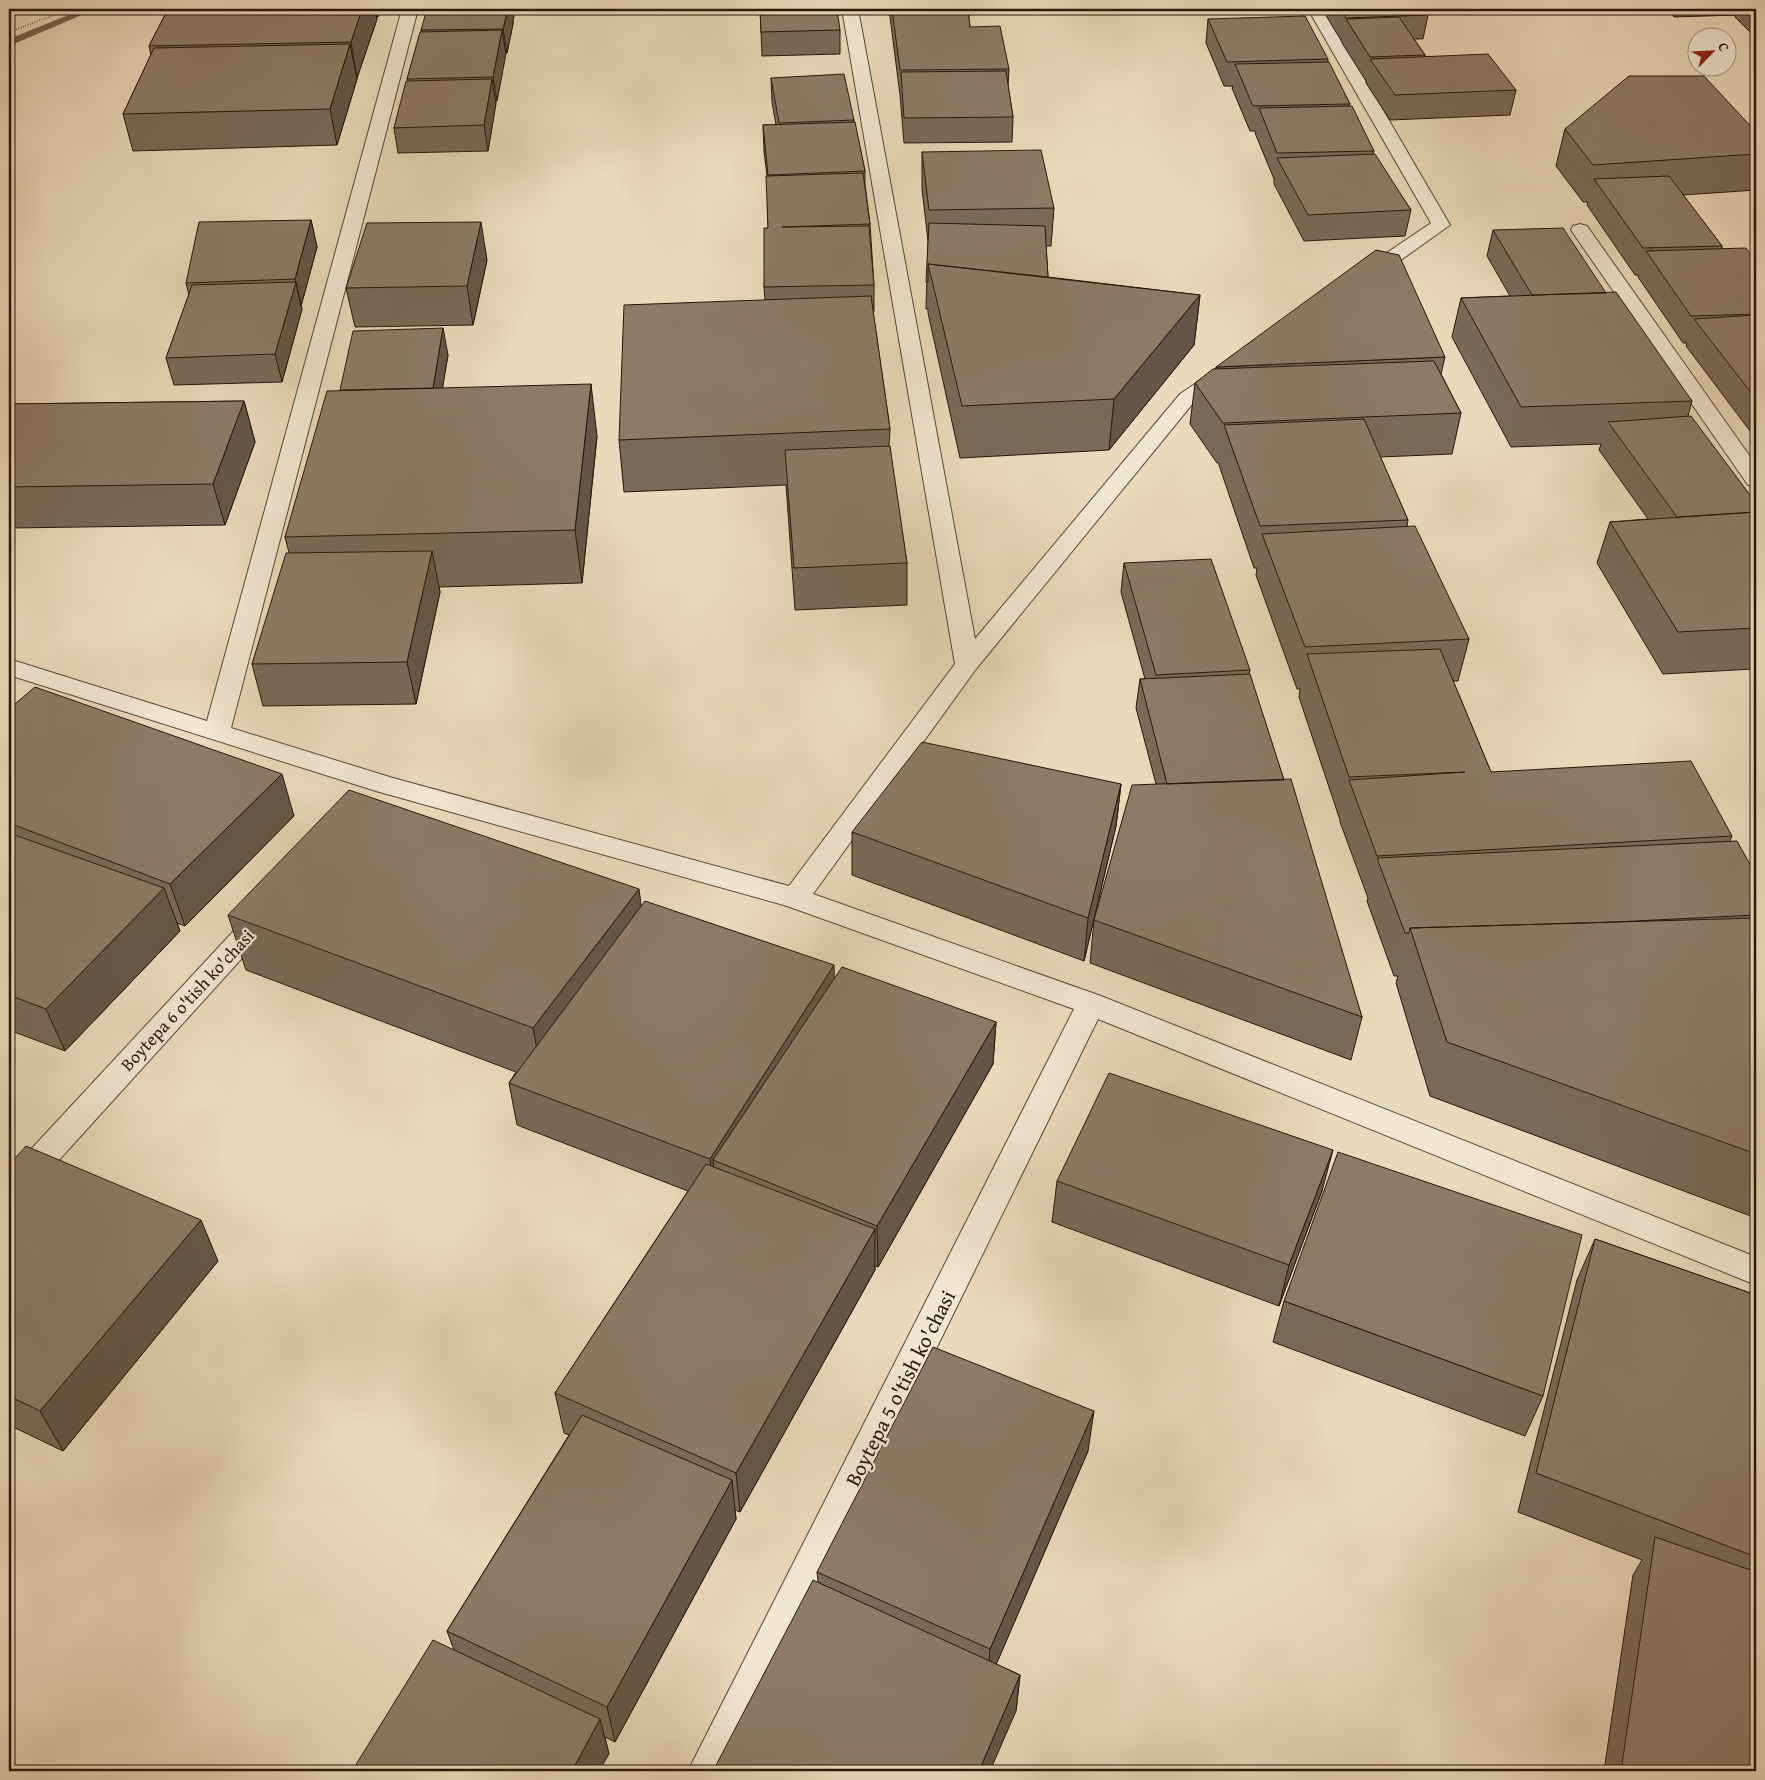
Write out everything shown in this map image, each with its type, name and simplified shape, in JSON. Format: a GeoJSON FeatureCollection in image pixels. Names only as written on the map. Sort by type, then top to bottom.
{"type":"FeatureCollection","features":[{"type":"Feature","properties":{"kind":"street"},"geometry":{"type":"LineString","coordinates":[[217,732],[410,9]]}},
{"type":"Feature","properties":{"kind":"street"},"geometry":{"type":"LineString","coordinates":[[850,9],[967,664]]}},
{"type":"Feature","properties":{"kind":"street"},"geometry":{"type":"LineString","coordinates":[[1316,9],[1440,225],[1351,287]]}},
{"type":"Feature","properties":{"kind":"street"},"geometry":{"type":"LineString","coordinates":[[1580,230],[1756,480]]}},
{"type":"Feature","properties":{"kind":"street"},"geometry":{"type":"LineString","coordinates":[[795,898],[967,664],[1187,398],[1244,359]]}},
{"type":"Feature","properties":{"kind":"street"},"geometry":{"type":"LineString","coordinates":[[9,667],[385,785],[795,898],[1091,1004],[1756,1271]]}},
{"type":"Feature","properties":{"kind":"street"},"geometry":{"type":"LineString","coordinates":[[365,807],[385,785]]}},
{"type":"Feature","properties":{"kind":"street","name":"Boytepa 6 o'tish ko'chasi"},"geometry":{"type":"LineString","coordinates":[[9,1194],[284,894]]}},
{"type":"Feature","properties":{"kind":"street","name":"Boytepa 5 o'tish ko'chasi"},"geometry":{"type":"LineString","coordinates":[[708,1771],[1091,1004]]}},
{"type":"Feature","properties":{"kind":"path"},"geometry":{"type":"LineString","coordinates":[[9,32],[70,9]]}},
{"type":"Feature","properties":{"kind":"building"},"geometry":{"type":"Polygon","coordinates":[[[168,9],[362,9],[351,42],[149,46],[168,9]]]}},
{"type":"Feature","properties":{"kind":"building"},"geometry":{"type":"Polygon","coordinates":[[[427,9],[508,9],[503,29],[421,30],[427,9]]]}},
{"type":"Feature","properties":{"kind":"building"},"geometry":{"type":"Polygon","coordinates":[[[760,9],[837,9],[840,30],[761,32],[760,9]]]}},
{"type":"Feature","properties":{"kind":"building"},"geometry":{"type":"Polygon","coordinates":[[[892,9],[968,9],[970,27],[1000,26],[1009,69],[900,70],[892,9]]]}},
{"type":"Feature","properties":{"kind":"building"},"geometry":{"type":"Polygon","coordinates":[[[1340,9],[1424,9],[1428,15],[1346,18],[1340,9]]]}},
{"type":"Feature","properties":{"kind":"building"},"geometry":{"type":"Polygon","coordinates":[[[1305,16],[1328,59],[1227,62],[1208,19],[1305,16]]]}},
{"type":"Feature","properties":{"kind":"building"},"geometry":{"type":"Polygon","coordinates":[[[1399,17],[1425,55],[1370,57],[1346,19],[1399,17]]]}},
{"type":"Feature","properties":{"kind":"building"},"geometry":{"type":"Polygon","coordinates":[[[502,30],[493,77],[407,79],[420,32],[502,30]]]}},
{"type":"Feature","properties":{"kind":"building"},"geometry":{"type":"Polygon","coordinates":[[[350,44],[330,109],[123,114],[154,48],[350,44]]]}},
{"type":"Feature","properties":{"kind":"building"},"geometry":{"type":"Polygon","coordinates":[[[1488,54],[1516,90],[1395,95],[1370,59],[1488,54]]]}},
{"type":"Feature","properties":{"kind":"building"},"geometry":{"type":"Polygon","coordinates":[[[1329,62],[1350,104],[1253,106],[1235,64],[1329,62]]]}},
{"type":"Feature","properties":{"kind":"building"},"geometry":{"type":"Polygon","coordinates":[[[1006,71],[1013,117],[904,118],[901,72],[1006,71]]]}},
{"type":"Feature","properties":{"kind":"building"},"geometry":{"type":"Polygon","coordinates":[[[844,74],[854,120],[779,123],[771,78],[844,74]]]}},
{"type":"Feature","properties":{"kind":"building"},"geometry":{"type":"Polygon","coordinates":[[[1629,76],[1688,76],[1688,78],[1706,78],[1756,132],[1756,154],[1593,165],[1565,129],[1629,76]]]}},
{"type":"Feature","properties":{"kind":"building"},"geometry":{"type":"Polygon","coordinates":[[[492,79],[484,125],[394,128],[406,81],[492,79]]]}},
{"type":"Feature","properties":{"kind":"building"},"geometry":{"type":"Polygon","coordinates":[[[1352,106],[1374,151],[1277,153],[1259,108],[1352,106]]]}},
{"type":"Feature","properties":{"kind":"building"},"geometry":{"type":"Polygon","coordinates":[[[855,122],[865,171],[768,175],[763,125],[855,122]]]}},
{"type":"Feature","properties":{"kind":"building"},"geometry":{"type":"Polygon","coordinates":[[[1041,150],[1054,208],[929,210],[922,152],[1041,150]]]}},
{"type":"Feature","properties":{"kind":"building"},"geometry":{"type":"Polygon","coordinates":[[[1375,154],[1411,210],[1308,215],[1277,158],[1375,154]]]}},
{"type":"Feature","properties":{"kind":"building"},"geometry":{"type":"Polygon","coordinates":[[[863,173],[870,224],[782,227],[869,226],[874,285],[764,287],[764,228],[768,228],[766,176],[863,173]]]}},
{"type":"Feature","properties":{"kind":"building"},"geometry":{"type":"Polygon","coordinates":[[[1669,176],[1722,246],[1643,248],[1594,179],[1669,176]]]}},
{"type":"Feature","properties":{"kind":"building"},"geometry":{"type":"Polygon","coordinates":[[[311,220],[295,279],[186,283],[199,222],[311,220]]]}},
{"type":"Feature","properties":{"kind":"building"},"geometry":{"type":"Polygon","coordinates":[[[481,222],[467,286],[346,288],[367,223],[481,222]]]}},
{"type":"Feature","properties":{"kind":"building"},"geometry":{"type":"Polygon","coordinates":[[[929,223],[1045,226],[1048,277],[928,264],[928,282],[926,282],[929,223]]]}},
{"type":"Feature","properties":{"kind":"building"},"geometry":{"type":"Polygon","coordinates":[[[1563,228],[1606,293],[1532,295],[1493,230],[1563,228]]]}},
{"type":"Feature","properties":{"kind":"building"},"geometry":{"type":"Polygon","coordinates":[[[1746,248],[1756,261],[1756,314],[1691,316],[1646,251],[1746,248]]]}},
{"type":"Feature","properties":{"kind":"building"},"geometry":{"type":"Polygon","coordinates":[[[1376,250],[1399,255],[1445,357],[1216,367],[1376,250]]]}},
{"type":"Feature","properties":{"kind":"building"},"geometry":{"type":"Polygon","coordinates":[[[928,264],[1200,295],[1114,399],[962,406],[928,264]]]}},
{"type":"Feature","properties":{"kind":"building"},"geometry":{"type":"Polygon","coordinates":[[[296,282],[275,354],[166,358],[192,285],[296,282]]]}},
{"type":"Feature","properties":{"kind":"building"},"geometry":{"type":"Polygon","coordinates":[[[1616,292],[1692,401],[1521,407],[1461,298],[1616,292]]]}},
{"type":"Feature","properties":{"kind":"building"},"geometry":{"type":"Polygon","coordinates":[[[871,296],[890,429],[619,440],[624,305],[871,296]]]}},
{"type":"Feature","properties":{"kind":"building"},"geometry":{"type":"Polygon","coordinates":[[[1756,315],[1756,399],[1694,319],[1756,315]]]}},
{"type":"Feature","properties":{"kind":"building"},"geometry":{"type":"Polygon","coordinates":[[[443,328],[433,388],[340,390],[353,331],[443,328]]]}},
{"type":"Feature","properties":{"kind":"building"},"geometry":{"type":"Polygon","coordinates":[[[1434,361],[1461,413],[1223,423],[1195,383],[1213,369],[1434,361]]]}},
{"type":"Feature","properties":{"kind":"building"},"geometry":{"type":"Polygon","coordinates":[[[591,384],[575,530],[285,537],[327,391],[591,384]]]}},
{"type":"Feature","properties":{"kind":"building"},"geometry":{"type":"Polygon","coordinates":[[[244,401],[213,484],[9,487],[9,404],[244,401]]]}},
{"type":"Feature","properties":{"kind":"building"},"geometry":{"type":"Polygon","coordinates":[[[1691,416],[1756,503],[1756,512],[1677,517],[1608,422],[1691,416]]]}},
{"type":"Feature","properties":{"kind":"building"},"geometry":{"type":"Polygon","coordinates":[[[1364,419],[1408,520],[1260,526],[1224,425],[1364,419]]]}},
{"type":"Feature","properties":{"kind":"building"},"geometry":{"type":"Polygon","coordinates":[[[890,446],[907,563],[794,568],[785,450],[890,446]]]}},
{"type":"Feature","properties":{"kind":"building"},"geometry":{"type":"Polygon","coordinates":[[[1756,512],[1756,628],[1678,632],[1610,522],[1756,512]]]}},
{"type":"Feature","properties":{"kind":"building"},"geometry":{"type":"Polygon","coordinates":[[[1415,526],[1469,639],[1305,647],[1262,534],[1415,526]]]}},
{"type":"Feature","properties":{"kind":"building"},"geometry":{"type":"Polygon","coordinates":[[[432,551],[407,662],[252,664],[286,553],[432,551]]]}},
{"type":"Feature","properties":{"kind":"building"},"geometry":{"type":"Polygon","coordinates":[[[1211,559],[1250,670],[1156,675],[1124,563],[1211,559]]]}},
{"type":"Feature","properties":{"kind":"building"},"geometry":{"type":"Polygon","coordinates":[[[1440,649],[1491,772],[1691,761],[1732,836],[1377,856],[1349,780],[1465,772],[1349,777],[1307,654],[1440,649]]]}},
{"type":"Feature","properties":{"kind":"building"},"geometry":{"type":"Polygon","coordinates":[[[1250,674],[1284,780],[1167,784],[1140,679],[1250,674]]]}},
{"type":"Feature","properties":{"kind":"building"},"geometry":{"type":"Polygon","coordinates":[[[35,687],[282,774],[170,884],[9,823],[9,709],[35,687]]]}},
{"type":"Feature","properties":{"kind":"building"},"geometry":{"type":"Polygon","coordinates":[[[922,742],[1121,784],[1088,918],[852,832],[922,742]]]}},
{"type":"Feature","properties":{"kind":"building"},"geometry":{"type":"Polygon","coordinates":[[[1291,779],[1362,1017],[1094,920],[1132,785],[1291,779]]]}},
{"type":"Feature","properties":{"kind":"building"},"geometry":{"type":"Polygon","coordinates":[[[349,790],[639,889],[533,1028],[228,915],[349,790]]]}},
{"type":"Feature","properties":{"kind":"building"},"geometry":{"type":"Polygon","coordinates":[[[9,833],[164,888],[46,1009],[9,995],[9,833]]]}},
{"type":"Feature","properties":{"kind":"building"},"geometry":{"type":"Polygon","coordinates":[[[1737,841],[1756,875],[1756,915],[1615,922],[1410,928],[1409,933],[1405,933],[1377,858],[1737,841]]]}},
{"type":"Feature","properties":{"kind":"building"},"geometry":{"type":"Polygon","coordinates":[[[645,901],[834,965],[710,1159],[509,1083],[645,901]]]}},
{"type":"Feature","properties":{"kind":"building"},"geometry":{"type":"Polygon","coordinates":[[[1756,918],[1756,1154],[1447,1042],[1410,928],[1756,918]]]}},
{"type":"Feature","properties":{"kind":"building"},"geometry":{"type":"Polygon","coordinates":[[[842,967],[996,1022],[877,1226],[713,1160],[842,967]]]}},
{"type":"Feature","properties":{"kind":"building"},"geometry":{"type":"Polygon","coordinates":[[[1109,1073],[1333,1150],[1289,1265],[1057,1181],[1109,1073]]]}},
{"type":"Feature","properties":{"kind":"building"},"geometry":{"type":"Polygon","coordinates":[[[26,1146],[201,1220],[40,1411],[9,1396],[9,1165],[26,1146]]]}},
{"type":"Feature","properties":{"kind":"building"},"geometry":{"type":"Polygon","coordinates":[[[1338,1152],[1582,1235],[1543,1396],[1284,1301],[1338,1152]]]}},
{"type":"Feature","properties":{"kind":"building"},"geometry":{"type":"Polygon","coordinates":[[[706,1164],[875,1229],[736,1473],[555,1393],[706,1164]]]}},
{"type":"Feature","properties":{"kind":"building"},"geometry":{"type":"Polygon","coordinates":[[[1595,1239],[1756,1295],[1756,1557],[1536,1473],[1595,1239]]]}},
{"type":"Feature","properties":{"kind":"building"},"geometry":{"type":"Polygon","coordinates":[[[933,1347],[1094,1411],[990,1649],[817,1572],[933,1347]]]}},
{"type":"Feature","properties":{"kind":"building"},"geometry":{"type":"Polygon","coordinates":[[[582,1415],[732,1480],[607,1707],[447,1631],[582,1415]]]}},
{"type":"Feature","properties":{"kind":"building"},"geometry":{"type":"Polygon","coordinates":[[[1655,1537],[1756,1572],[1756,1771],[1621,1771],[1655,1537]]]}},
{"type":"Feature","properties":{"kind":"building"},"geometry":{"type":"Polygon","coordinates":[[[813,1580],[1020,1675],[979,1771],[713,1771],[813,1580]]]}},
{"type":"Feature","properties":{"kind":"building"},"geometry":{"type":"Polygon","coordinates":[[[433,1640],[600,1719],[572,1771],[352,1771],[433,1640]]]}},
{"type":"Feature","properties":{"kind":"waterway"},"geometry":{"type":"LineString","coordinates":[[9,43],[91,9]]}}]}
